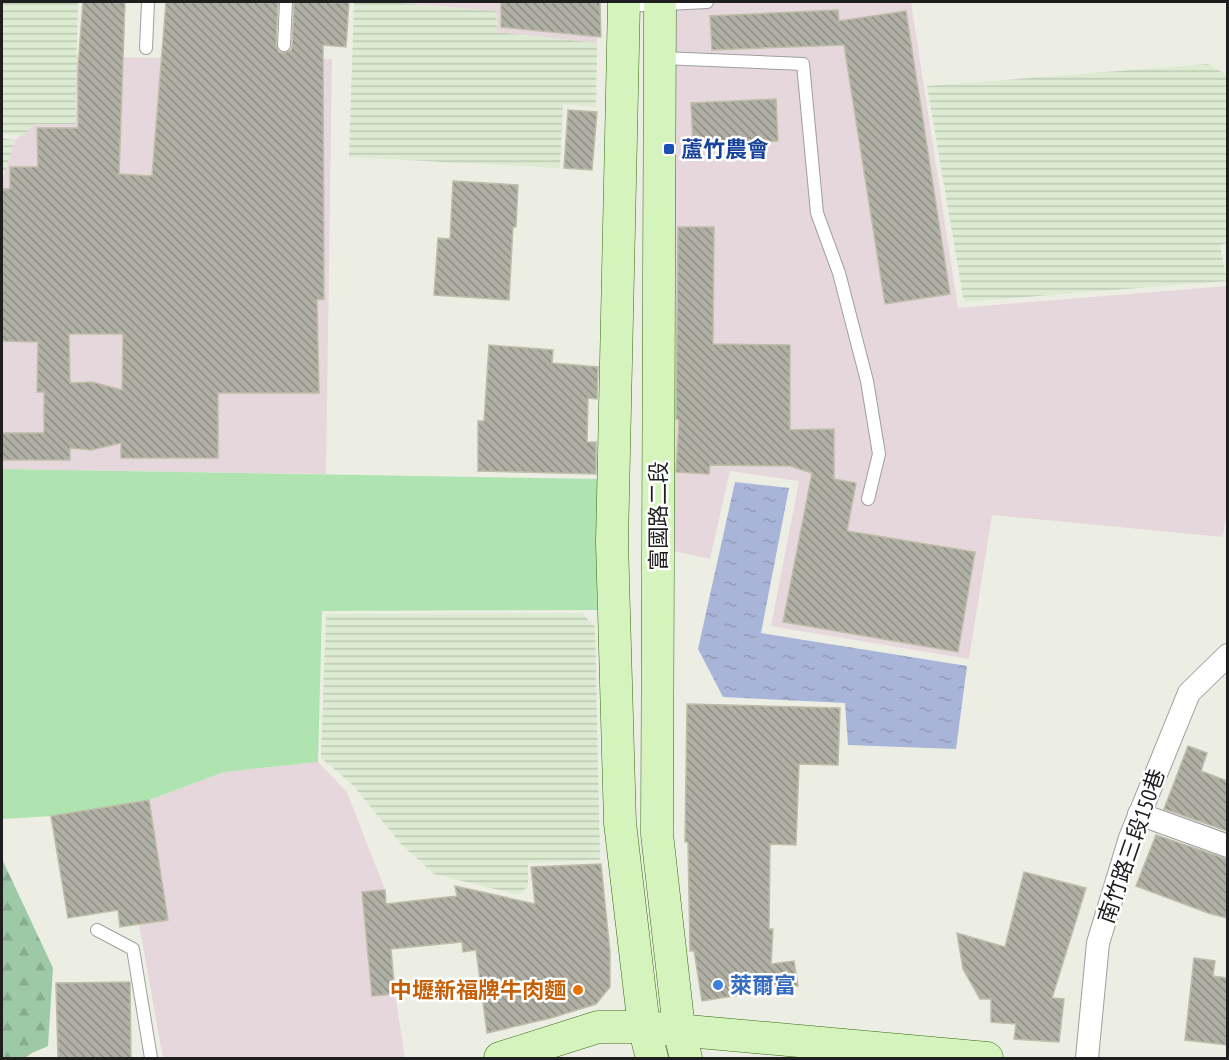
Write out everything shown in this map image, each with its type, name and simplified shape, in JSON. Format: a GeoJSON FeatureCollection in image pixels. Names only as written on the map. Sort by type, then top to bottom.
{"type":"FeatureCollection","features":[{"type":"Feature","properties":{"kind":"street","name":"富國路二段"},"geometry":{"type":"LineString","coordinates":[[660,3],[657,834],[682,1044]]}},
{"type":"Feature","properties":{"kind":"street","name":"富國路二段"},"geometry":{"type":"LineString","coordinates":[[624,4],[612,542],[620,823],[644,1027],[652,1059]]}},
{"type":"Feature","properties":{"kind":"street","name":"南竹路三段150巷"},"geometry":{"type":"LineString","coordinates":[[1087,1059],[1098,943],[1130,838],[1189,693],[1227,655]]}},
{"type":"Feature","properties":{"kind":"street"},"geometry":{"type":"LineString","coordinates":[[1139,814],[1227,846]]}},
{"type":"Feature","properties":{"kind":"street"},"geometry":{"type":"LineString","coordinates":[[500,1059],[598,1027],[644,1027],[682,1044],[987,1059]]}},
{"type":"Feature","properties":{"kind":"lane"},"geometry":{"type":"LineString","coordinates":[[146,48],[148,2]]}},
{"type":"Feature","properties":{"kind":"lane"},"geometry":{"type":"LineString","coordinates":[[284,45],[286,2]]}},
{"type":"Feature","properties":{"kind":"lane"},"geometry":{"type":"LineString","coordinates":[[624,4],[707,2]]}},
{"type":"Feature","properties":{"kind":"lane"},"geometry":{"type":"LineString","coordinates":[[660,58],[803,64],[817,213],[839,273],[867,381],[879,454],[868,500]]}},
{"type":"Feature","properties":{"kind":"lane"},"geometry":{"type":"LineString","coordinates":[[97,930],[132,949],[151,1059]]}},
{"type":"Feature","properties":{"kind":"shaded area"},"geometry":{"type":"Polygon","coordinates":[[[390,2],[596,2],[597,43],[497,32],[496,11],[390,2]]]}},
{"type":"Feature","properties":{"kind":"shaded area"},"geometry":{"type":"Polygon","coordinates":[[[911,2],[958,308],[1227,286],[1228,501],[1223,537],[992,515],[969,659],[771,626],[799,481],[730,471],[710,559],[673,551],[675,4],[911,2]]]}},
{"type":"Feature","properties":{"kind":"shaded area"},"geometry":{"type":"Polygon","coordinates":[[[76,57],[332,59],[326,474],[2,469],[2,181],[15,140],[34,124],[75,124],[76,57]]]}},
{"type":"Feature","properties":{"kind":"shaded area"},"geometry":{"type":"Polygon","coordinates":[[[318,762],[347,792],[385,890],[395,994],[405,1058],[163,1058],[139,924],[168,920],[149,800],[224,772],[318,762]]]}},
{"type":"Feature","properties":{"kind":"green space"},"geometry":{"type":"Polygon","coordinates":[[[2,2],[78,2],[75,124],[34,124],[23,136],[2,133],[2,2]]]}},
{"type":"Feature","properties":{"kind":"green space"},"geometry":{"type":"Polygon","coordinates":[[[354,2],[390,2],[496,11],[497,32],[597,43],[596,107],[563,104],[560,168],[349,157],[354,2]]]}},
{"type":"Feature","properties":{"kind":"green space"},"geometry":{"type":"Polygon","coordinates":[[[1208,64],[1227,75],[1228,243],[1220,245],[1227,281],[964,302],[927,86],[1208,64]]]}},
{"type":"Feature","properties":{"kind":"green space"},"geometry":{"type":"Polygon","coordinates":[[[2,138],[15,140],[2,181],[2,138]]]}},
{"type":"Feature","properties":{"kind":"green space"},"geometry":{"type":"Polygon","coordinates":[[[2,469],[599,479],[597,610],[322,611],[318,762],[224,772],[149,800],[51,816],[2,819],[2,469]]]}},
{"type":"Feature","properties":{"kind":"green space"},"geometry":{"type":"Polygon","coordinates":[[[582,613],[595,627],[600,860],[528,863],[528,886],[519,895],[434,874],[401,844],[351,783],[321,758],[326,614],[582,613]]]}},
{"type":"Feature","properties":{"kind":"green space"},"geometry":{"type":"Polygon","coordinates":[[[2,859],[53,968],[48,1046],[25,1058],[2,1058],[2,859]]]}},
{"type":"Feature","properties":{"kind":"water"},"geometry":{"type":"Polygon","coordinates":[[[735,482],[789,488],[761,633],[967,666],[956,749],[848,745],[845,703],[723,697],[698,649],[735,482]]]}},
{"type":"Feature","properties":{"kind":"building"},"geometry":{"type":"Polygon","coordinates":[[[83,2],[125,2],[119,174],[152,176],[166,2],[278,2],[276,45],[279,52],[284,53],[291,50],[292,46],[294,2],[349,2],[346,47],[323,45],[324,299],[317,300],[319,393],[218,393],[218,458],[121,458],[121,443],[91,450],[70,448],[70,460],[2,460],[2,433],[44,433],[44,392],[37,392],[38,342],[2,341],[2,189],[10,189],[10,167],[38,167],[37,128],[78,128],[78,67],[83,2]],[[69,334],[70,383],[92,382],[122,390],[123,334],[69,334]]]}},
{"type":"Feature","properties":{"kind":"building"},"geometry":{"type":"Polygon","coordinates":[[[501,2],[600,2],[601,37],[501,27],[501,2]]]}},
{"type":"Feature","properties":{"kind":"building"},"geometry":{"type":"Polygon","coordinates":[[[838,10],[839,21],[906,11],[950,294],[885,304],[844,45],[712,50],[710,16],[838,10]]]}},
{"type":"Feature","properties":{"kind":"building"},"geometry":{"type":"Polygon","coordinates":[[[776,99],[778,141],[693,145],[691,103],[776,99]]]}},
{"type":"Feature","properties":{"kind":"building"},"geometry":{"type":"Polygon","coordinates":[[[568,110],[597,112],[592,170],[564,168],[568,110]]]}},
{"type":"Feature","properties":{"kind":"building"},"geometry":{"type":"Polygon","coordinates":[[[453,181],[518,185],[509,300],[434,295],[438,238],[450,239],[453,181]]]}},
{"type":"Feature","properties":{"kind":"building"},"geometry":{"type":"Polygon","coordinates":[[[678,227],[714,227],[713,344],[790,345],[790,430],[834,429],[834,479],[856,483],[847,531],[975,552],[958,652],[783,622],[812,473],[790,466],[710,465],[709,474],[676,472],[679,420],[676,419],[678,227]]]}},
{"type":"Feature","properties":{"kind":"building"},"geometry":{"type":"Polygon","coordinates":[[[489,345],[553,350],[552,363],[598,367],[597,399],[588,398],[587,442],[596,442],[596,474],[478,471],[478,421],[484,421],[489,345]]]}},
{"type":"Feature","properties":{"kind":"building"},"geometry":{"type":"Polygon","coordinates":[[[687,704],[840,708],[838,765],[799,764],[796,845],[770,844],[769,929],[773,929],[771,964],[794,961],[798,986],[702,1001],[694,951],[690,951],[688,842],[685,842],[687,704]]]}},
{"type":"Feature","properties":{"kind":"building"},"geometry":{"type":"Polygon","coordinates":[[[1188,746],[1207,753],[1201,771],[1227,781],[1227,831],[1164,809],[1188,746]]]}},
{"type":"Feature","properties":{"kind":"building"},"geometry":{"type":"Polygon","coordinates":[[[149,800],[168,920],[120,927],[118,910],[68,918],[51,816],[149,800]]]}},
{"type":"Feature","properties":{"kind":"building"},"geometry":{"type":"Polygon","coordinates":[[[1156,835],[1227,859],[1227,918],[1136,886],[1156,835]]]}},
{"type":"Feature","properties":{"kind":"building"},"geometry":{"type":"Polygon","coordinates":[[[601,864],[610,952],[610,987],[596,1004],[551,1018],[487,1033],[476,950],[463,952],[462,942],[391,949],[395,994],[372,996],[362,892],[385,890],[386,904],[457,896],[455,886],[535,904],[531,867],[601,864]]]}},
{"type":"Feature","properties":{"kind":"building"},"geometry":{"type":"Polygon","coordinates":[[[1024,872],[1086,888],[1052,998],[1064,999],[1059,1042],[1014,1039],[1016,1024],[991,1022],[991,999],[980,999],[963,969],[957,933],[1005,947],[1024,872]]]}},
{"type":"Feature","properties":{"kind":"building"},"geometry":{"type":"Polygon","coordinates":[[[1194,958],[1215,961],[1213,976],[1227,978],[1227,1045],[1185,1040],[1194,958]]]}},
{"type":"Feature","properties":{"kind":"building"},"geometry":{"type":"Polygon","coordinates":[[[130,982],[131,1059],[58,1059],[56,983],[130,982]]]}},
{"type":"Feature","properties":{"kind":"place","name":"蘆竹農會"},"geometry":{"type":"Point","coordinates":[669,149]}},
{"type":"Feature","properties":{"kind":"place","name":"萊爾富"},"geometry":{"type":"Point","coordinates":[718,985]}},
{"type":"Feature","properties":{"kind":"place","name":"中壢新福牌牛肉麵"},"geometry":{"type":"Point","coordinates":[578,990]}}]}
